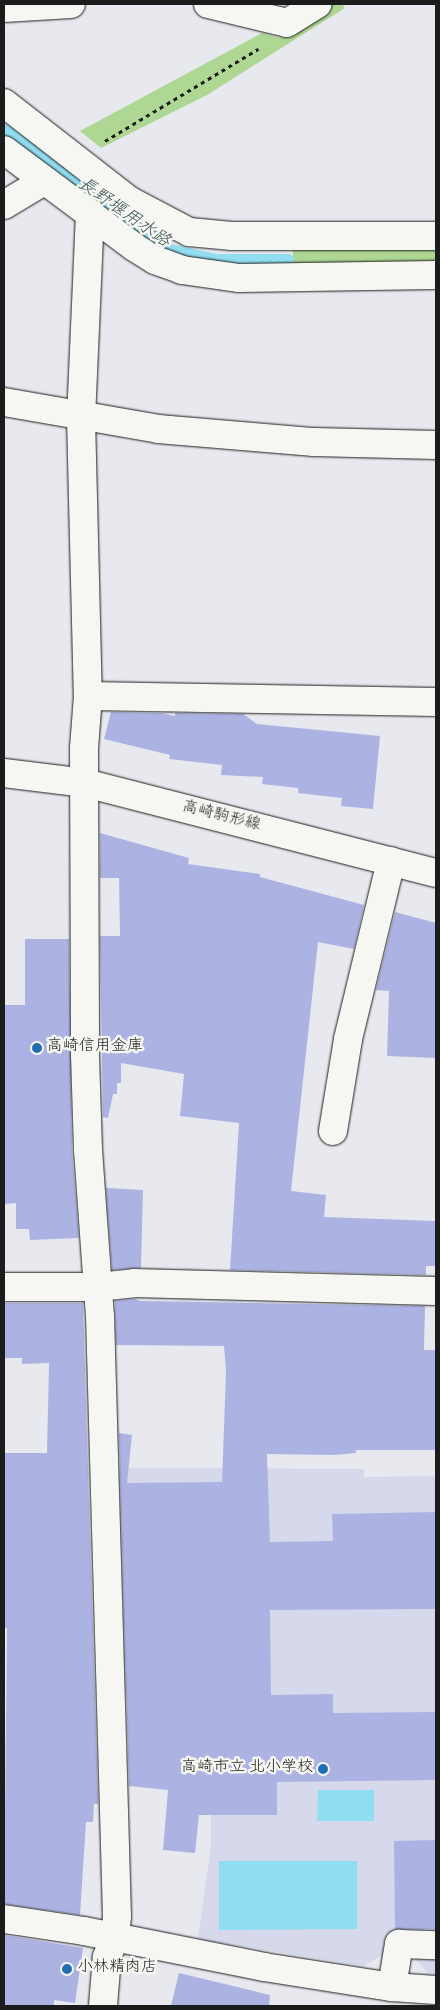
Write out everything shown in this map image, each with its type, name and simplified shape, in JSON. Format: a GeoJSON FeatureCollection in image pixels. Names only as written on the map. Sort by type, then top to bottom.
{"type":"FeatureCollection","features":[{"type":"Feature","properties":{"kind":"street"},"geometry":{"type":"LineString","coordinates":[[4,8],[71,4]]}},
{"type":"Feature","properties":{"kind":"street"},"geometry":{"type":"LineString","coordinates":[[208,4],[287,22],[317,4]]}},
{"type":"Feature","properties":{"kind":"street"},"geometry":{"type":"LineString","coordinates":[[4,103],[130,201],[189,232],[232,236],[436,236]]}},
{"type":"Feature","properties":{"kind":"street"},"geometry":{"type":"LineString","coordinates":[[4,150],[44,181],[155,260],[209,275],[436,275]]}},
{"type":"Feature","properties":{"kind":"street"},"geometry":{"type":"LineString","coordinates":[[4,205],[44,181]]}},
{"type":"Feature","properties":{"kind":"street"},"geometry":{"type":"LineString","coordinates":[[90,213],[81,417],[88,696],[85,783],[85,1065],[98,1287],[114,1738],[114,1937],[107,1957],[103,2006]]}},
{"type":"Feature","properties":{"kind":"street"},"geometry":{"type":"LineString","coordinates":[[4,402],[158,429],[304,441],[436,445]]}},
{"type":"Feature","properties":{"kind":"street"},"geometry":{"type":"LineString","coordinates":[[88,696],[436,702]]}},
{"type":"Feature","properties":{"kind":"street","name":"高崎駒形線"},"geometry":{"type":"LineString","coordinates":[[4,772],[85,783],[436,873]]}},
{"type":"Feature","properties":{"kind":"street"},"geometry":{"type":"LineString","coordinates":[[333,1131],[348,1039],[391,861]]}},
{"type":"Feature","properties":{"kind":"street"},"geometry":{"type":"LineString","coordinates":[[4,1287],[98,1287],[134,1283],[436,1291]]}},
{"type":"Feature","properties":{"kind":"street"},"geometry":{"type":"LineString","coordinates":[[4,1919],[114,1937],[254,1966],[392,1987],[436,1990]]}},
{"type":"Feature","properties":{"kind":"street"},"geometry":{"type":"LineString","coordinates":[[392,1987],[399,1944],[436,1945]]}},
{"type":"Feature","properties":{"kind":"path"},"geometry":{"type":"LineString","coordinates":[[80,162],[94,147],[252,53],[287,22]]}},
{"type":"Feature","properties":{"kind":"shaded area","name":"高崎市立 北小学校"},"geometry":{"type":"Polygon","coordinates":[[[115,1468],[364,1469],[364,1477],[436,1476],[436,1974],[428,1973],[413,1956],[383,1955],[363,1966],[198,1939],[211,1845],[211,1694],[123,1694],[115,1468]]]}},
{"type":"Feature","properties":{"kind":"green space"},"geometry":{"type":"Polygon","coordinates":[[[332,4],[342,4],[345,8],[207,95],[101,148],[80,131],[262,33],[280,38],[332,4]]]}},
{"type":"Feature","properties":{"kind":"green space"},"geometry":{"type":"Polygon","coordinates":[[[436,244],[436,268],[293,271],[293,247],[436,244]]]}},
{"type":"Feature","properties":{"kind":"water"},"geometry":{"type":"Polygon","coordinates":[[[318,1790],[374,1790],[374,1821],[317,1821],[318,1790]]]}},
{"type":"Feature","properties":{"kind":"water"},"geometry":{"type":"Polygon","coordinates":[[[219,1861],[357,1861],[357,1929],[219,1930],[219,1861]]]}},
{"type":"Feature","properties":{"kind":"building"},"geometry":{"type":"Polygon","coordinates":[[[111,712],[161,713],[175,716],[175,713],[243,714],[257,724],[380,736],[373,809],[341,806],[342,798],[298,793],[298,788],[262,784],[263,777],[221,775],[222,765],[169,759],[170,755],[104,739],[111,712]]]}},
{"type":"Feature","properties":{"kind":"building"},"geometry":{"type":"Polygon","coordinates":[[[100,833],[189,858],[188,864],[260,874],[260,877],[364,905],[354,949],[318,942],[291,1191],[326,1195],[324,1217],[436,1221],[436,1266],[426,1266],[426,1275],[230,1270],[239,1123],[180,1116],[184,1074],[121,1063],[121,1083],[117,1083],[117,1094],[113,1094],[108,1118],[103,1117],[100,936],[120,936],[119,878],[100,878],[100,833]]]}},
{"type":"Feature","properties":{"kind":"building"},"geometry":{"type":"Polygon","coordinates":[[[395,912],[436,923],[436,1058],[387,1056],[389,991],[376,990],[395,912]]]}},
{"type":"Feature","properties":{"kind":"building"},"geometry":{"type":"Polygon","coordinates":[[[25,939],[69,939],[72,1151],[79,1238],[30,1240],[29,1229],[16,1229],[16,1203],[4,1204],[4,1005],[25,1005],[25,939]]]}},
{"type":"Feature","properties":{"kind":"building"},"geometry":{"type":"Polygon","coordinates":[[[106,1188],[143,1190],[141,1268],[112,1270],[106,1188]]]}},
{"type":"Feature","properties":{"kind":"building"},"geometry":{"type":"Polygon","coordinates":[[[135,1299],[141,1301],[425,1306],[424,1350],[436,1350],[436,1450],[356,1450],[356,1453],[335,1455],[267,1454],[270,1542],[333,1541],[332,1514],[436,1512],[436,1609],[270,1610],[271,1695],[333,1694],[333,1713],[436,1712],[436,1780],[277,1782],[277,1815],[199,1815],[195,1853],[163,1850],[168,1790],[129,1786],[119,1433],[132,1435],[127,1483],[222,1482],[226,1372],[224,1346],[116,1345],[115,1301],[135,1299]]]}},
{"type":"Feature","properties":{"kind":"building"},"geometry":{"type":"Polygon","coordinates":[[[4,1303],[83,1303],[98,1804],[94,1804],[93,1822],[86,1822],[80,1915],[4,1904],[7,1628],[4,1628],[4,1453],[47,1453],[49,1363],[22,1364],[22,1358],[4,1358],[4,1303]]]}},
{"type":"Feature","properties":{"kind":"building"},"geometry":{"type":"Polygon","coordinates":[[[436,1840],[436,1929],[395,1929],[394,1841],[436,1840]]]}},
{"type":"Feature","properties":{"kind":"building"},"geometry":{"type":"Polygon","coordinates":[[[4,1935],[83,1948],[75,2003],[54,2000],[54,2006],[4,2006],[4,1935]]]}},
{"type":"Feature","properties":{"kind":"building"},"geometry":{"type":"Polygon","coordinates":[[[179,1973],[270,1995],[269,2006],[171,2006],[179,1973]]]}},
{"type":"Feature","properties":{"kind":"waterway","name":"長野堰用水路"},"geometry":{"type":"LineString","coordinates":[[4,129],[170,249],[215,259],[288,259]]}},
{"type":"Feature","properties":{"kind":"place","name":"高崎信用金庫"},"geometry":{"type":"Point","coordinates":[37,1048]}},
{"type":"Feature","properties":{"kind":"place","name":"高崎市立 北小学校"},"geometry":{"type":"Point","coordinates":[323,1769]}},
{"type":"Feature","properties":{"kind":"place","name":"小林精肉店"},"geometry":{"type":"Point","coordinates":[67,1969]}}]}
